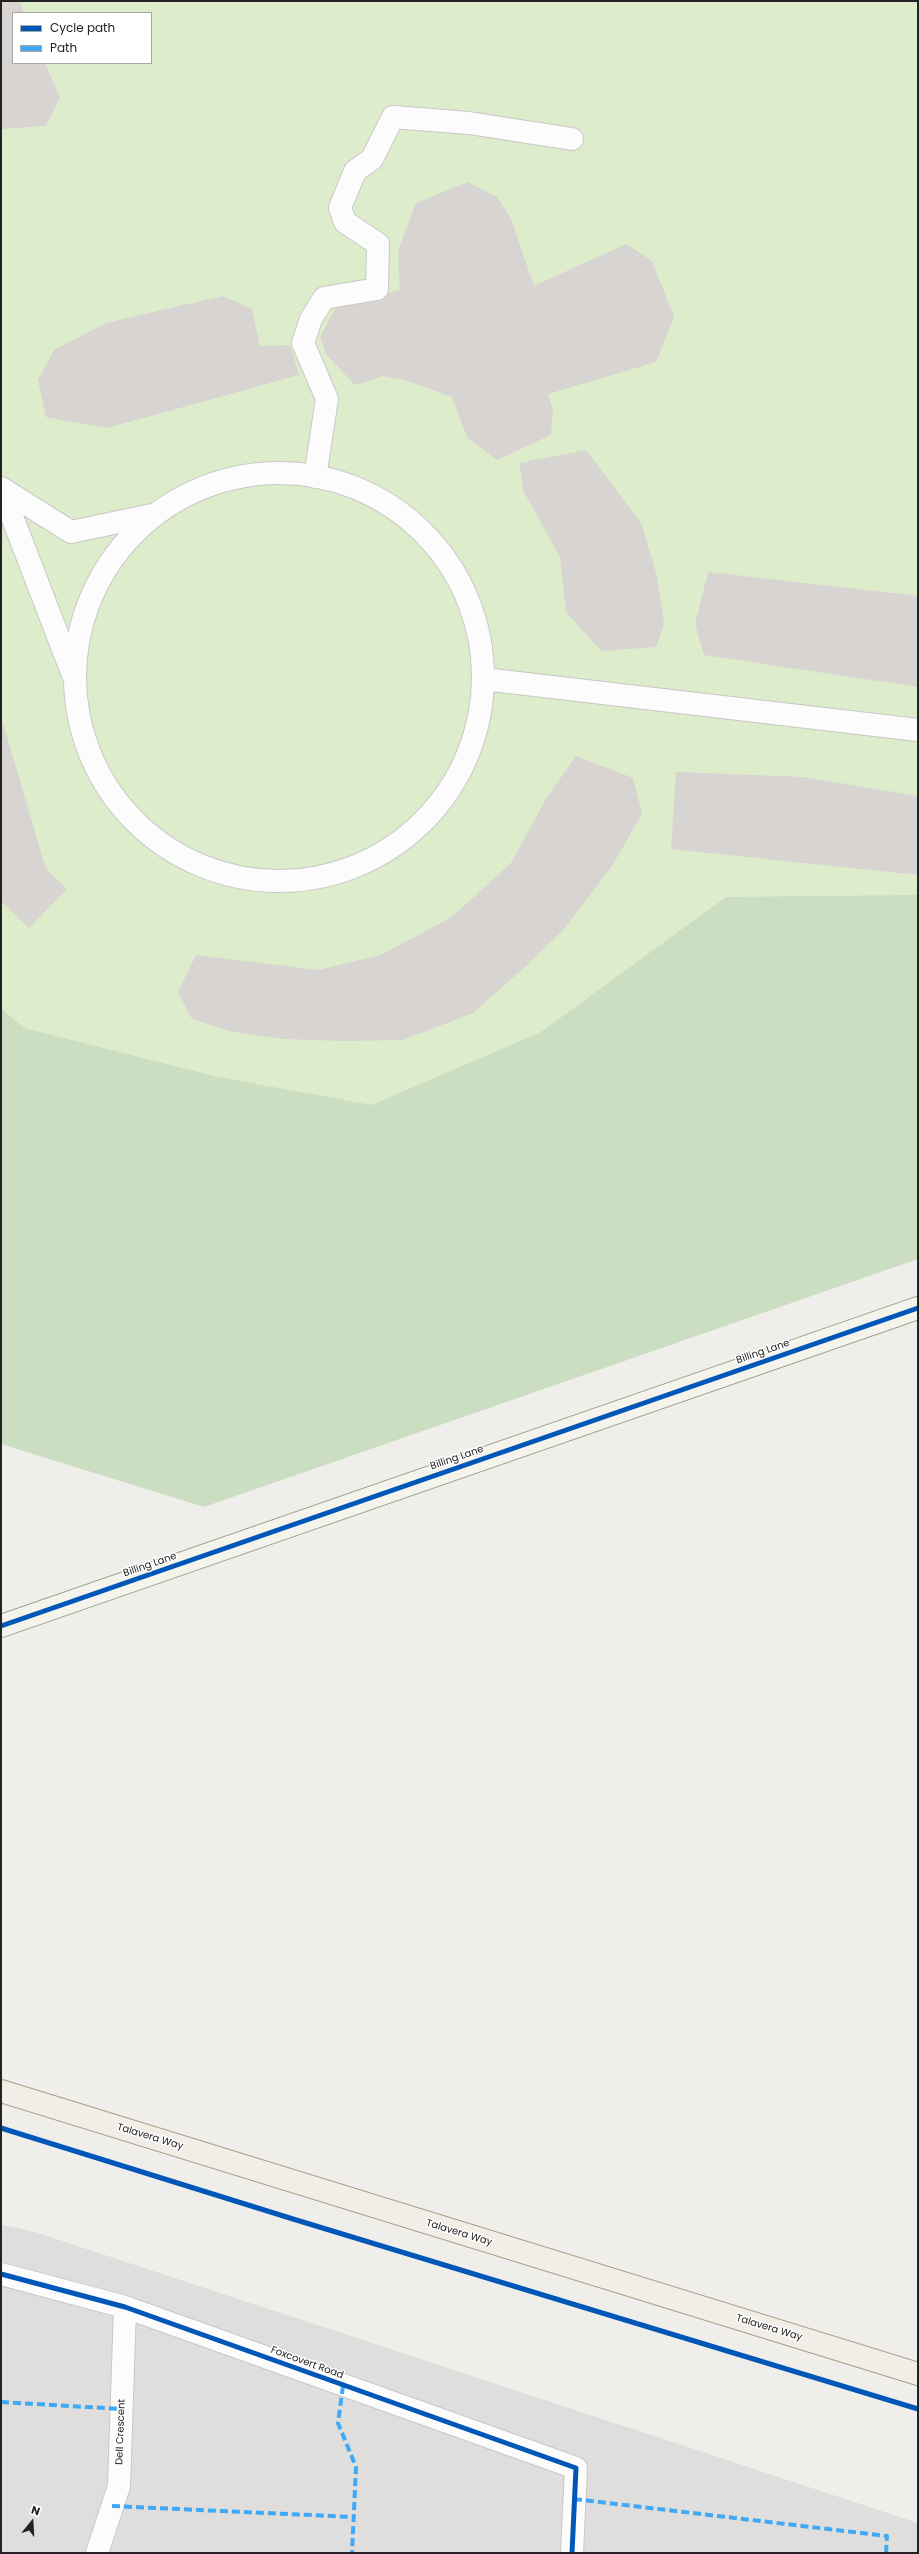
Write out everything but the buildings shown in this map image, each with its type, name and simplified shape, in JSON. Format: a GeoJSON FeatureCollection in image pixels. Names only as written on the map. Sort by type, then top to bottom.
{"type":"FeatureCollection","features":[{"type":"Feature","properties":{"kind":"main road","name":"Talavera Way"},"geometry":{"type":"LineString","coordinates":[[1,2091],[918,2374]]}},
{"type":"Feature","properties":{"kind":"street"},"geometry":{"type":"LineString","coordinates":[[315,477],[327,399],[303,343],[311,319],[324,298],[377,289],[378,244],[345,222],[340,208],[356,171],[372,159],[393,117],[469,123],[572,139]]}},
{"type":"Feature","properties":{"kind":"street"},"geometry":{"type":"LineString","coordinates":[[274,472],[315,477],[340,481],[398,510],[445,556],[475,615],[484,679],[474,743],[444,799],[398,844],[341,872],[278,882],[214,872],[157,842],[113,797],[83,739],[74,677],[1,488],[71,532],[152,515],[210,483],[274,472]]}},
{"type":"Feature","properties":{"kind":"street"},"geometry":{"type":"LineString","coordinates":[[74,677],[82,616],[110,560],[152,515]]}},
{"type":"Feature","properties":{"kind":"street"},"geometry":{"type":"LineString","coordinates":[[484,679],[918,730]]}},
{"type":"Feature","properties":{"kind":"street","name":"Billing Lane"},"geometry":{"type":"LineString","coordinates":[[1,1626],[918,1308]]}},
{"type":"Feature","properties":{"kind":"street","name":"Foxcovert Road"},"geometry":{"type":"LineString","coordinates":[[1,2274],[125,2307],[576,2468],[572,2553]]}},
{"type":"Feature","properties":{"kind":"street","name":"Dell Crescent"},"geometry":{"type":"LineString","coordinates":[[97,2553],[119,2486],[125,2307]]}},
{"type":"Feature","properties":{"kind":"shaded area"},"geometry":{"type":"Polygon","coordinates":[[[1,2225],[32,2231],[918,2523],[918,2553],[1,2553],[1,2225]]]}},
{"type":"Feature","properties":{"kind":"green space"},"geometry":{"type":"Polygon","coordinates":[[[1,1],[918,1],[918,1258],[1,1444],[1,1]]]}},
{"type":"Feature","properties":{"kind":"green space"},"geometry":{"type":"Polygon","coordinates":[[[918,895],[918,1259],[204,1507],[1,1444],[1,1008],[24,1028],[218,1077],[372,1105],[541,1032],[726,897],[918,895]]]}},
{"type":"Feature","properties":{"kind":"marked path"},"geometry":{"type":"LineString","coordinates":[[343,2386],[338,2423],[356,2467],[352,2553]]}},
{"type":"Feature","properties":{"kind":"marked path"},"geometry":{"type":"LineString","coordinates":[[1,2402],[121,2409]]}},
{"type":"Feature","properties":{"kind":"marked path"},"geometry":{"type":"LineString","coordinates":[[574,2499],[887,2536],[886,2553]]}},
{"type":"Feature","properties":{"kind":"marked path"},"geometry":{"type":"LineString","coordinates":[[112,2506],[353,2517]]}},
{"type":"Feature","properties":{"kind":"cycle path"},"geometry":{"type":"LineString","coordinates":[[1,1626],[918,1308]]}},
{"type":"Feature","properties":{"kind":"cycle path"},"geometry":{"type":"LineString","coordinates":[[1,2128],[293,2219],[918,2409]]}},
{"type":"Feature","properties":{"kind":"cycle path"},"geometry":{"type":"LineString","coordinates":[[1,2274],[125,2307],[576,2468],[572,2553]]}}]}
